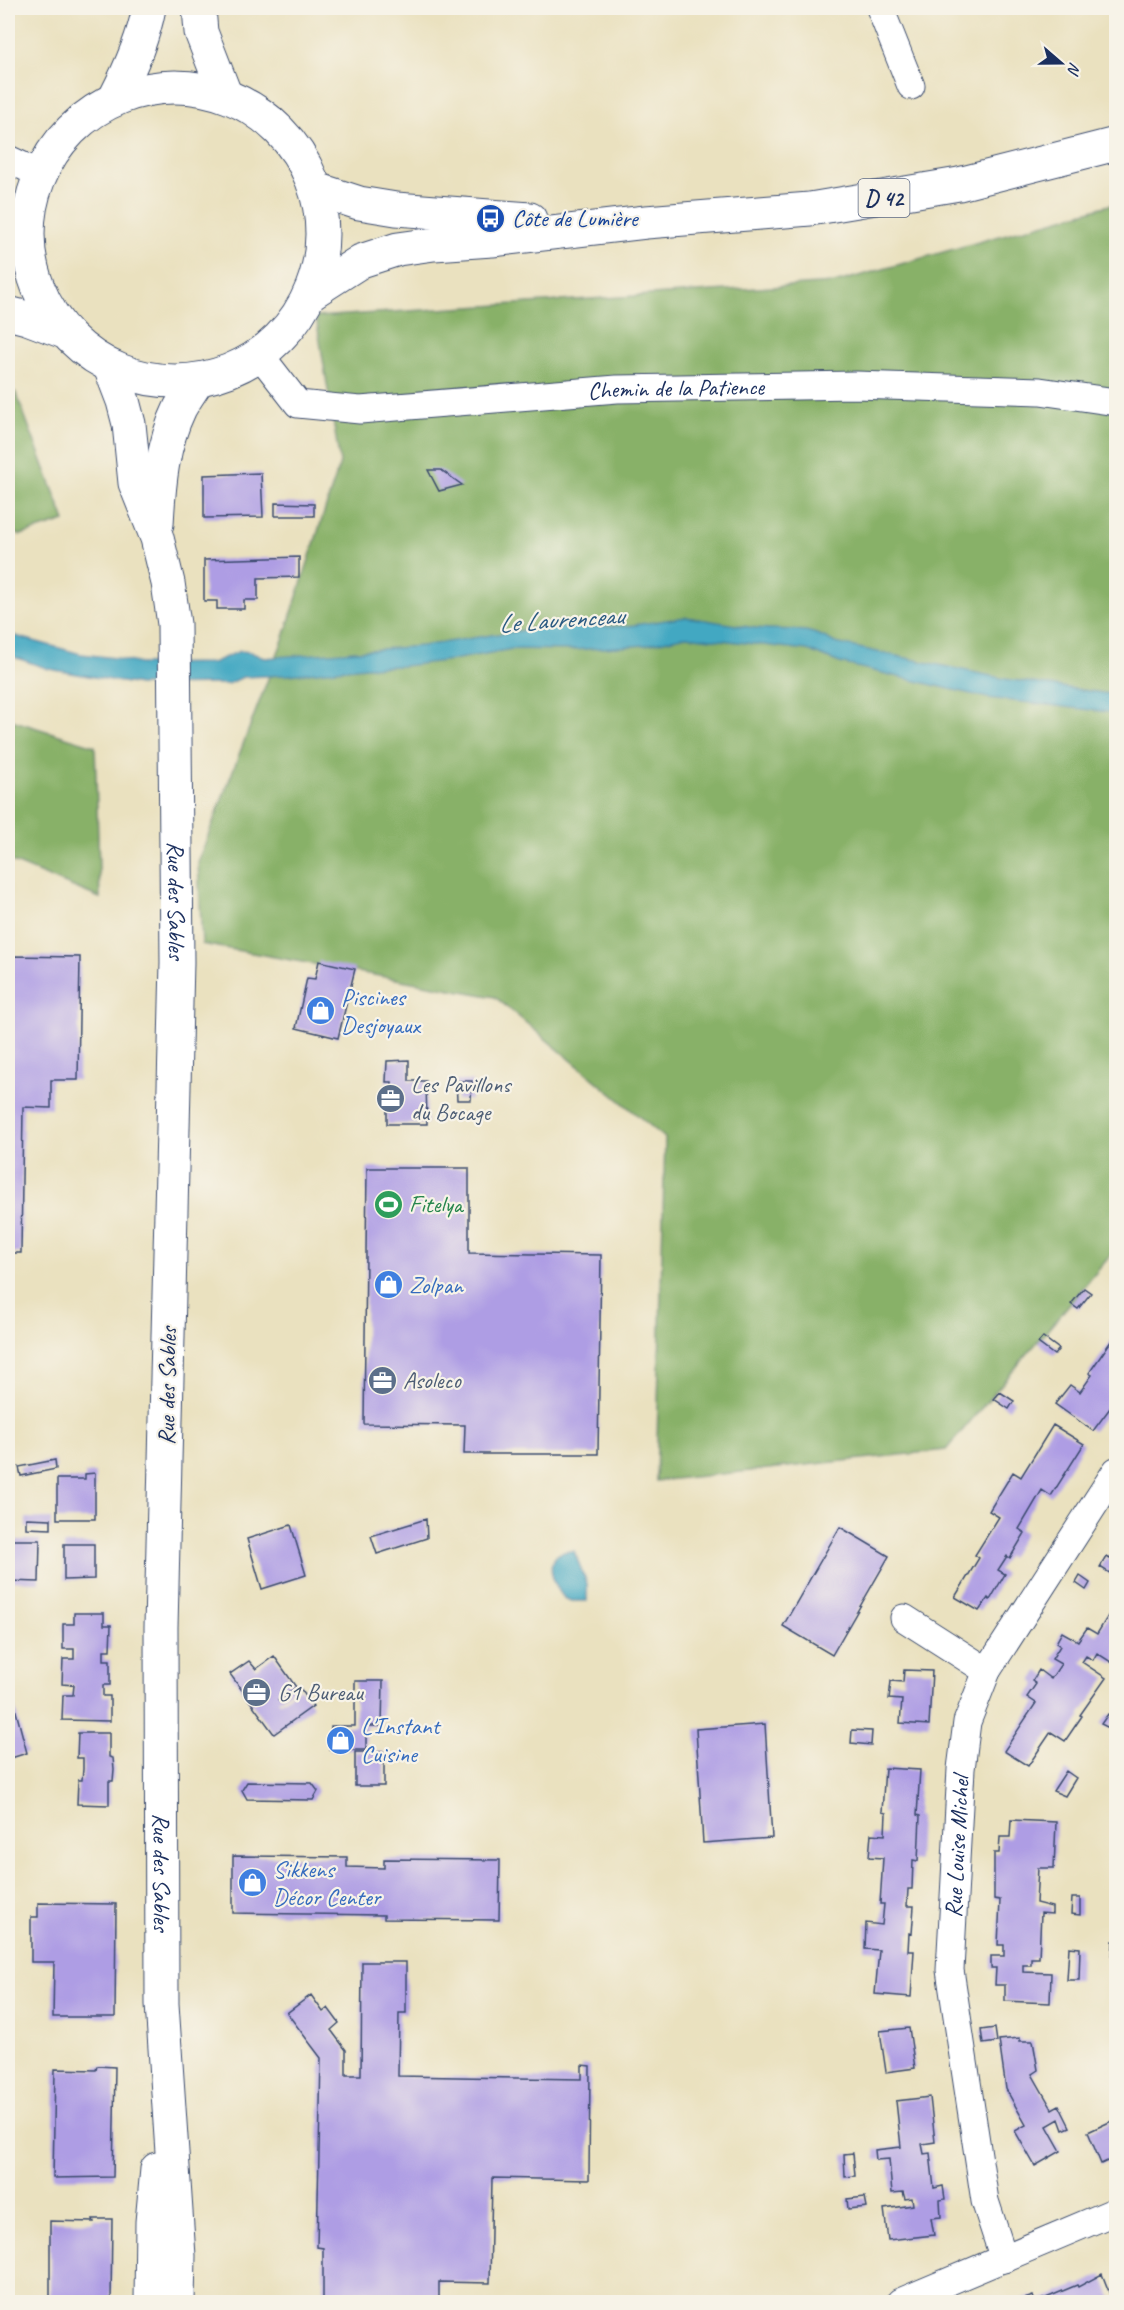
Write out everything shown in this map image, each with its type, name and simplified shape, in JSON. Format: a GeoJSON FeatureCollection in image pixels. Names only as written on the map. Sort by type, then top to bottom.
{"type":"FeatureCollection","features":[{"type":"Feature","properties":{"kind":"main road"},"geometry":{"type":"LineString","coordinates":[[115,98],[134,61],[149,8]]}},
{"type":"Feature","properties":{"kind":"main road"},"geometry":{"type":"LineString","coordinates":[[199,8],[201,32],[225,94]]}},
{"type":"Feature","properties":{"kind":"main road"},"geometry":{"type":"LineString","coordinates":[[188,86],[225,94],[264,115],[296,148],[316,189],[323,223],[321,259],[311,292],[290,328],[260,355],[230,371],[198,380],[153,380],[110,367],[73,341],[64,332],[46,305],[30,263],[18,219],[58,143],[84,117],[115,98],[151,87],[188,86]]}},
{"type":"Feature","properties":{"kind":"main road","name":"D 42"},"geometry":{"type":"LineString","coordinates":[[311,292],[361,261],[398,249],[646,222],[810,209],[959,184],[1116,144]]}},
{"type":"Feature","properties":{"kind":"main road","name":"D 42"},"geometry":{"type":"LineString","coordinates":[[316,189],[359,203],[396,210],[492,218],[646,222]]}},
{"type":"Feature","properties":{"kind":"main road"},"geometry":{"type":"LineString","coordinates":[[8,313],[64,332]]}},
{"type":"Feature","properties":{"kind":"main road","name":"Rue des Sables"},"geometry":{"type":"LineString","coordinates":[[110,367],[129,424],[135,483],[157,538],[168,583],[174,624],[177,962],[161,1627],[162,2004],[165,2081],[179,2256],[178,2302]]}},
{"type":"Feature","properties":{"kind":"main road","name":"Rue des Sables"},"geometry":{"type":"LineString","coordinates":[[157,538],[159,483],[166,443],[180,409],[198,380]]}},
{"type":"Feature","properties":{"kind":"main road","name":"Rue des Sables"},"geometry":{"type":"LineString","coordinates":[[151,2302],[152,2222],[165,2081]]}},
{"type":"Feature","properties":{"kind":"street"},"geometry":{"type":"LineString","coordinates":[[880,8],[911,86]]}},
{"type":"Feature","properties":{"kind":"street"},"geometry":{"type":"LineString","coordinates":[[8,159],[40,174]]}},
{"type":"Feature","properties":{"kind":"street","name":"Chemin de la Patience"},"geometry":{"type":"LineString","coordinates":[[260,355],[298,404],[360,410],[617,389],[856,385],[1040,391],[1116,402]]}},
{"type":"Feature","properties":{"kind":"street","name":"Rue Louise Michel"},"geometry":{"type":"LineString","coordinates":[[1004,2259],[985,2201],[950,1970],[961,1768],[967,1722],[987,1671],[1116,1471]]}},
{"type":"Feature","properties":{"kind":"street"},"geometry":{"type":"LineString","coordinates":[[904,1618],[987,1671]]}},
{"type":"Feature","properties":{"kind":"street"},"geometry":{"type":"LineString","coordinates":[[900,2302],[1116,2211]]}},
{"type":"Feature","properties":{"kind":"green space"},"geometry":{"type":"Polygon","coordinates":[[[1116,203],[1116,1249],[946,1450],[656,1481],[665,1138],[495,997],[202,944],[198,862],[284,637],[340,463],[316,317],[834,283],[1116,203]]]}},
{"type":"Feature","properties":{"kind":"green space"},"geometry":{"type":"Polygon","coordinates":[[[8,387],[16,393],[65,521],[21,535],[8,532],[8,387]]]}},
{"type":"Feature","properties":{"kind":"green space"},"geometry":{"type":"Polygon","coordinates":[[[8,719],[95,746],[100,898],[8,860],[8,719]]]}},
{"type":"Feature","properties":{"kind":"water"},"geometry":{"type":"Polygon","coordinates":[[[686,617],[755,628],[805,631],[835,643],[1005,679],[1116,695],[1116,713],[988,698],[840,663],[807,650],[686,636],[646,645],[572,650],[512,649],[403,666],[243,677],[228,684],[139,685],[49,669],[8,655],[8,634],[81,654],[140,664],[212,663],[240,651],[250,652],[264,658],[422,646],[537,628],[628,626],[686,617]]]}},
{"type":"Feature","properties":{"kind":"water"},"geometry":{"type":"Polygon","coordinates":[[[574,1551],[587,1584],[587,1601],[571,1601],[564,1598],[552,1575],[551,1568],[557,1556],[564,1552],[574,1551]]]}},
{"type":"Feature","properties":{"kind":"building"},"geometry":{"type":"Polygon","coordinates":[[[428,470],[441,470],[462,485],[439,491],[428,470]]]}},
{"type":"Feature","properties":{"kind":"building"},"geometry":{"type":"Polygon","coordinates":[[[261,473],[263,517],[204,518],[204,475],[261,473]]]}},
{"type":"Feature","properties":{"kind":"building"},"geometry":{"type":"Polygon","coordinates":[[[275,503],[314,504],[314,516],[275,516],[275,503]]]}},
{"type":"Feature","properties":{"kind":"building"},"geometry":{"type":"Polygon","coordinates":[[[299,557],[299,577],[258,578],[258,600],[244,600],[244,609],[217,609],[217,601],[204,601],[204,560],[299,557]]]}},
{"type":"Feature","properties":{"kind":"building"},"geometry":{"type":"Polygon","coordinates":[[[8,956],[80,957],[78,1080],[51,1080],[51,1108],[23,1107],[21,1253],[8,1253],[8,956]]]}},
{"type":"Feature","properties":{"kind":"building"},"geometry":{"type":"Polygon","coordinates":[[[319,961],[355,969],[338,1038],[296,1028],[307,978],[315,979],[319,961]]]}},
{"type":"Feature","properties":{"kind":"building"},"geometry":{"type":"Polygon","coordinates":[[[409,1060],[409,1081],[426,1081],[427,1124],[387,1124],[387,1100],[392,1100],[392,1082],[386,1082],[387,1061],[409,1060]]]}},
{"type":"Feature","properties":{"kind":"building"},"geometry":{"type":"Polygon","coordinates":[[[456,1081],[472,1081],[471,1100],[457,1100],[456,1081]]]}},
{"type":"Feature","properties":{"kind":"building"},"geometry":{"type":"Polygon","coordinates":[[[367,1168],[469,1168],[469,1253],[601,1255],[598,1454],[464,1454],[465,1425],[364,1424],[367,1168]]]}},
{"type":"Feature","properties":{"kind":"building"},"geometry":{"type":"Polygon","coordinates":[[[1084,1288],[1091,1293],[1078,1309],[1071,1304],[1084,1288]]]}},
{"type":"Feature","properties":{"kind":"building"},"geometry":{"type":"Polygon","coordinates":[[[1116,1334],[1116,1400],[1093,1431],[1055,1404],[1070,1385],[1080,1392],[1092,1375],[1089,1373],[1116,1334]]]}},
{"type":"Feature","properties":{"kind":"building"},"geometry":{"type":"Polygon","coordinates":[[[1043,1337],[1059,1349],[1054,1355],[1038,1343],[1043,1337]]]}},
{"type":"Feature","properties":{"kind":"building"},"geometry":{"type":"Polygon","coordinates":[[[1000,1392],[1014,1401],[1009,1409],[994,1399],[1000,1392]]]}},
{"type":"Feature","properties":{"kind":"building"},"geometry":{"type":"Polygon","coordinates":[[[1053,1425],[1084,1444],[1051,1496],[1042,1490],[1019,1529],[1025,1533],[1010,1558],[1007,1556],[998,1570],[1005,1574],[990,1600],[988,1598],[979,1611],[955,1597],[979,1558],[975,1555],[999,1517],[989,1511],[1013,1472],[1021,1477],[1053,1425]]]}},
{"type":"Feature","properties":{"kind":"building"},"geometry":{"type":"Polygon","coordinates":[[[55,1460],[56,1469],[21,1476],[19,1467],[55,1460]]]}},
{"type":"Feature","properties":{"kind":"building"},"geometry":{"type":"Polygon","coordinates":[[[95,1473],[95,1519],[57,1519],[57,1479],[85,1479],[85,1474],[95,1473]]]}},
{"type":"Feature","properties":{"kind":"building"},"geometry":{"type":"Polygon","coordinates":[[[26,1518],[51,1519],[51,1529],[26,1528],[26,1518]]]}},
{"type":"Feature","properties":{"kind":"building"},"geometry":{"type":"Polygon","coordinates":[[[426,1519],[427,1538],[377,1554],[371,1536],[426,1519]]]}},
{"type":"Feature","properties":{"kind":"building"},"geometry":{"type":"Polygon","coordinates":[[[291,1525],[306,1575],[262,1589],[247,1539],[291,1525]]]}},
{"type":"Feature","properties":{"kind":"building"},"geometry":{"type":"Polygon","coordinates":[[[840,1527],[889,1556],[832,1655],[783,1626],[840,1527]]]}},
{"type":"Feature","properties":{"kind":"building"},"geometry":{"type":"Polygon","coordinates":[[[8,1540],[40,1540],[39,1582],[8,1581],[8,1540]]]}},
{"type":"Feature","properties":{"kind":"building"},"geometry":{"type":"Polygon","coordinates":[[[64,1544],[94,1544],[94,1579],[64,1580],[64,1544]]]}},
{"type":"Feature","properties":{"kind":"building"},"geometry":{"type":"Polygon","coordinates":[[[1116,1549],[1116,1577],[1100,1567],[1106,1557],[1110,1559],[1116,1549]]]}},
{"type":"Feature","properties":{"kind":"building"},"geometry":{"type":"Polygon","coordinates":[[[1080,1576],[1090,1583],[1086,1590],[1076,1583],[1080,1576]]]}},
{"type":"Feature","properties":{"kind":"building"},"geometry":{"type":"Polygon","coordinates":[[[1116,1603],[1116,1660],[1114,1664],[1097,1653],[1093,1660],[1086,1656],[1082,1662],[1106,1678],[1065,1741],[1051,1732],[1028,1766],[1004,1751],[1036,1703],[1027,1697],[1036,1684],[1032,1681],[1039,1670],[1051,1679],[1061,1664],[1052,1659],[1060,1646],[1056,1643],[1062,1632],[1078,1641],[1087,1628],[1097,1634],[1116,1603]]]}},
{"type":"Feature","properties":{"kind":"building"},"geometry":{"type":"Polygon","coordinates":[[[74,1613],[104,1613],[104,1625],[111,1625],[110,1650],[104,1650],[104,1660],[110,1660],[110,1685],[103,1685],[103,1696],[110,1696],[110,1721],[62,1720],[63,1695],[73,1695],[74,1685],[62,1684],[63,1659],[74,1659],[74,1649],[63,1649],[63,1624],[74,1624],[74,1613]]]}},
{"type":"Feature","properties":{"kind":"building"},"geometry":{"type":"Polygon","coordinates":[[[274,1656],[296,1687],[278,1700],[280,1702],[300,1688],[313,1706],[274,1734],[230,1674],[249,1661],[256,1669],[274,1656]]]}},
{"type":"Feature","properties":{"kind":"building"},"geometry":{"type":"Polygon","coordinates":[[[904,1670],[932,1671],[929,1725],[900,1723],[902,1700],[889,1699],[891,1681],[903,1682],[904,1670]]]}},
{"type":"Feature","properties":{"kind":"building"},"geometry":{"type":"Polygon","coordinates":[[[8,1681],[27,1753],[8,1759],[8,1681]]]}},
{"type":"Feature","properties":{"kind":"building"},"geometry":{"type":"Polygon","coordinates":[[[355,1681],[383,1681],[382,1726],[366,1726],[366,1750],[330,1750],[331,1726],[355,1726],[355,1681]]]}},
{"type":"Feature","properties":{"kind":"building"},"geometry":{"type":"Polygon","coordinates":[[[1108,1714],[1115,1718],[1109,1728],[1101,1724],[1108,1714]]]}},
{"type":"Feature","properties":{"kind":"building"},"geometry":{"type":"Polygon","coordinates":[[[765,1724],[772,1838],[703,1843],[696,1729],[765,1724]]]}},
{"type":"Feature","properties":{"kind":"building"},"geometry":{"type":"Polygon","coordinates":[[[852,1730],[872,1731],[871,1745],[851,1743],[852,1730]]]}},
{"type":"Feature","properties":{"kind":"building"},"geometry":{"type":"Polygon","coordinates":[[[78,1733],[109,1733],[109,1757],[113,1758],[114,1769],[113,1781],[109,1781],[109,1805],[77,1804],[78,1780],[82,1780],[83,1769],[83,1758],[77,1758],[78,1733]]]}},
{"type":"Feature","properties":{"kind":"building"},"geometry":{"type":"Polygon","coordinates":[[[355,1752],[384,1752],[384,1786],[355,1786],[355,1752]]]}},
{"type":"Feature","properties":{"kind":"building"},"geometry":{"type":"Polygon","coordinates":[[[885,1768],[920,1770],[917,1815],[920,1816],[918,1861],[913,1860],[912,1889],[908,1889],[907,1906],[914,1906],[908,1951],[914,1951],[911,1997],[875,1994],[879,1950],[865,1949],[866,1923],[882,1925],[884,1904],[880,1904],[883,1858],[869,1857],[871,1834],[885,1835],[886,1813],[882,1812],[885,1768]]]}},
{"type":"Feature","properties":{"kind":"building"},"geometry":{"type":"Polygon","coordinates":[[[1066,1771],[1076,1778],[1065,1796],[1053,1791],[1066,1771]]]}},
{"type":"Feature","properties":{"kind":"building"},"geometry":{"type":"Polygon","coordinates":[[[247,1782],[312,1783],[318,1791],[313,1800],[247,1799],[242,1790],[247,1782]]]}},
{"type":"Feature","properties":{"kind":"building"},"geometry":{"type":"Polygon","coordinates":[[[1011,1820],[1056,1822],[1054,1868],[1038,1868],[1036,1903],[1052,1907],[1052,1914],[1041,1913],[1039,1958],[1031,1958],[1031,1965],[1023,1965],[1023,1972],[1051,1973],[1050,2003],[1005,2001],[1005,1985],[995,1985],[996,1968],[991,1968],[991,1956],[1004,1956],[1004,1945],[998,1945],[1000,1900],[994,1899],[994,1853],[999,1853],[1000,1837],[1010,1837],[1011,1820]]]}},
{"type":"Feature","properties":{"kind":"building"},"geometry":{"type":"Polygon","coordinates":[[[233,1856],[347,1857],[347,1867],[384,1868],[384,1859],[500,1860],[499,1920],[384,1919],[384,1915],[233,1913],[233,1856]]]}},
{"type":"Feature","properties":{"kind":"building"},"geometry":{"type":"Polygon","coordinates":[[[1072,1898],[1080,1898],[1080,1915],[1071,1914],[1072,1898]]]}},
{"type":"Feature","properties":{"kind":"building"},"geometry":{"type":"Polygon","coordinates":[[[38,1903],[116,1904],[115,2017],[53,2017],[54,1962],[31,1962],[31,1917],[38,1917],[38,1903]]]}},
{"type":"Feature","properties":{"kind":"building"},"geometry":{"type":"Polygon","coordinates":[[[1113,1941],[1116,1941],[1116,1986],[1111,1985],[1113,1941]]]}},
{"type":"Feature","properties":{"kind":"building"},"geometry":{"type":"Polygon","coordinates":[[[1069,1947],[1080,1948],[1079,1980],[1067,1980],[1069,1947]]]}},
{"type":"Feature","properties":{"kind":"building"},"geometry":{"type":"Polygon","coordinates":[[[362,1962],[406,1962],[406,2013],[399,2013],[398,2076],[582,2079],[582,2065],[590,2066],[589,2180],[492,2178],[490,2283],[439,2282],[439,2302],[323,2302],[323,2248],[317,2247],[321,2058],[287,2013],[311,1995],[323,2012],[328,2008],[339,2023],[331,2030],[346,2050],[346,2075],[361,2075],[362,1962]]]}},
{"type":"Feature","properties":{"kind":"building"},"geometry":{"type":"Polygon","coordinates":[[[909,2028],[915,2068],[886,2072],[880,2031],[909,2028]]]}},
{"type":"Feature","properties":{"kind":"building"},"geometry":{"type":"Polygon","coordinates":[[[995,2028],[997,2042],[983,2044],[981,2030],[995,2028]]]}},
{"type":"Feature","properties":{"kind":"building"},"geometry":{"type":"Polygon","coordinates":[[[1020,2038],[1020,2041],[1033,2041],[1038,2070],[1032,2074],[1052,2109],[1059,2105],[1070,2127],[1063,2130],[1059,2119],[1047,2126],[1061,2151],[1035,2166],[1015,2131],[1026,2125],[1006,2089],[999,2040],[1020,2038]]]}},
{"type":"Feature","properties":{"kind":"building"},"geometry":{"type":"Polygon","coordinates":[[[97,2066],[115,2067],[113,2177],[53,2178],[55,2069],[96,2070],[97,2066]]]}},
{"type":"Feature","properties":{"kind":"building"},"geometry":{"type":"Polygon","coordinates":[[[930,2097],[935,2142],[922,2144],[924,2154],[930,2153],[934,2188],[943,2186],[945,2199],[940,2200],[941,2217],[931,2218],[934,2235],[888,2240],[884,2209],[913,2205],[912,2198],[905,2199],[903,2192],[892,2193],[889,2159],[876,2160],[875,2150],[901,2147],[896,2101],[930,2097]]]}},
{"type":"Feature","properties":{"kind":"building"},"geometry":{"type":"Polygon","coordinates":[[[1116,2119],[1116,2157],[1101,2164],[1088,2132],[1116,2119]]]}},
{"type":"Feature","properties":{"kind":"building"},"geometry":{"type":"Polygon","coordinates":[[[853,2153],[855,2176],[845,2177],[844,2154],[853,2153]]]}},
{"type":"Feature","properties":{"kind":"building"},"geometry":{"type":"Polygon","coordinates":[[[865,2197],[867,2207],[848,2209],[847,2199],[865,2197]]]}},
{"type":"Feature","properties":{"kind":"building"},"geometry":{"type":"Polygon","coordinates":[[[93,2219],[112,2219],[111,2302],[50,2302],[50,2221],[94,2222],[93,2219]]]}},
{"type":"Feature","properties":{"kind":"building"},"geometry":{"type":"Polygon","coordinates":[[[1102,2274],[1113,2302],[1035,2302],[1077,2285],[1078,2287],[1102,2274]]]}},
{"type":"Feature","properties":{"kind":"building"},"geometry":{"type":"Polygon","coordinates":[[[1033,2296],[1035,2302],[1016,2302],[1033,2296]]]}},
{"type":"Feature","properties":{"kind":"place","name":"Côte de Lumière"},"geometry":{"type":"Point","coordinates":[491,218]}},
{"type":"Feature","properties":{"kind":"place","name":"Piscines Desjoyaux"},"geometry":{"type":"Point","coordinates":[320,1011]}},
{"type":"Feature","properties":{"kind":"place","name":"Les Pavillons du Bocage"},"geometry":{"type":"Point","coordinates":[390,1098]}},
{"type":"Feature","properties":{"kind":"place","name":"Fitelya"},"geometry":{"type":"Point","coordinates":[388,1204]}},
{"type":"Feature","properties":{"kind":"place","name":"Zolpan"},"geometry":{"type":"Point","coordinates":[388,1285]}},
{"type":"Feature","properties":{"kind":"place","name":"Asoleco"},"geometry":{"type":"Point","coordinates":[382,1380]}},
{"type":"Feature","properties":{"kind":"place","name":"G1 Bureau"},"geometry":{"type":"Point","coordinates":[257,1692]}},
{"type":"Feature","properties":{"kind":"place","name":"L'Instant Cuisine"},"geometry":{"type":"Point","coordinates":[340,1740]}},
{"type":"Feature","properties":{"kind":"place","name":"Sikkens Décor Center"},"geometry":{"type":"Point","coordinates":[252,1883]}},
{"type":"Feature","properties":{"kind":"water label","name":"Le Laurenceau"},"geometry":{"type":"Point","coordinates":[561,619]}}]}
